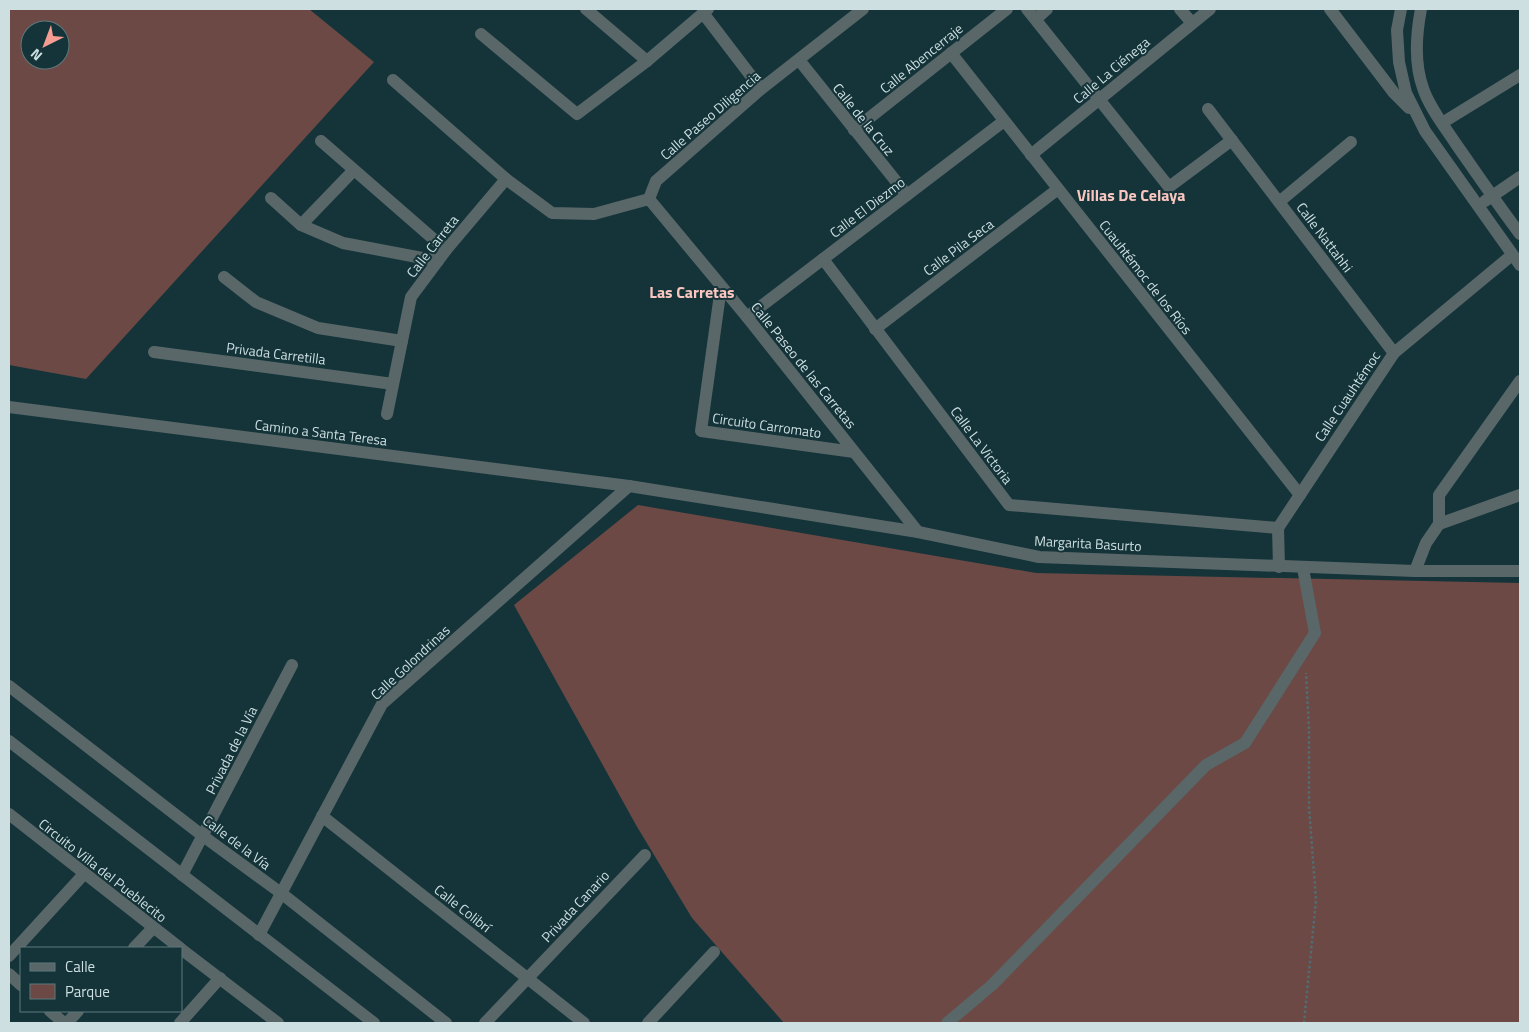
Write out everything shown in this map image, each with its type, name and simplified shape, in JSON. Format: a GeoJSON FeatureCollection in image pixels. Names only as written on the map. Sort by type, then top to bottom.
{"type":"FeatureCollection","features":[{"type":"Feature","properties":{"kind":"street"},"geometry":{"type":"LineString","coordinates":[[586,9],[647,61]]}},
{"type":"Feature","properties":{"kind":"street","name":"Calle Paseo Diligencia"},"geometry":{"type":"LineString","coordinates":[[650,199],[656,181],[761,89],[863,9]]}},
{"type":"Feature","properties":{"kind":"street","name":"Calle Abencerraje"},"geometry":{"type":"LineString","coordinates":[[854,130],[1007,9]]}},
{"type":"Feature","properties":{"kind":"street"},"geometry":{"type":"LineString","coordinates":[[1046,9],[1032,14],[1098,100],[1169,187],[1232,140]]}},
{"type":"Feature","properties":{"kind":"street"},"geometry":{"type":"LineString","coordinates":[[1180,9],[1192,23]]}},
{"type":"Feature","properties":{"kind":"street","name":"Calle La Ciénega"},"geometry":{"type":"LineString","coordinates":[[1031,155],[1210,9]]}},
{"type":"Feature","properties":{"kind":"street"},"geometry":{"type":"LineString","coordinates":[[1330,9],[1394,93],[1416,115]]}},
{"type":"Feature","properties":{"kind":"street"},"geometry":{"type":"LineString","coordinates":[[1401,9],[1397,30],[1399,62],[1406,94],[1425,131],[1516,260]]}},
{"type":"Feature","properties":{"kind":"street"},"geometry":{"type":"LineString","coordinates":[[1421,9],[1417,32],[1417,61],[1423,89],[1442,123],[1520,234]]}},
{"type":"Feature","properties":{"kind":"street"},"geometry":{"type":"LineString","coordinates":[[481,34],[577,114],[647,61],[706,11],[761,89]]}},
{"type":"Feature","properties":{"kind":"street","name":"Cuauhtémoc de los Ríos"},"geometry":{"type":"LineString","coordinates":[[951,53],[1300,495]]}},
{"type":"Feature","properties":{"kind":"street","name":"Calle de la Cruz"},"geometry":{"type":"LineString","coordinates":[[799,60],[907,196]]}},
{"type":"Feature","properties":{"kind":"street"},"geometry":{"type":"LineString","coordinates":[[1442,123],[1520,76]]}},
{"type":"Feature","properties":{"kind":"street"},"geometry":{"type":"LineString","coordinates":[[393,80],[506,179],[552,213],[594,214],[650,199]]}},
{"type":"Feature","properties":{"kind":"street","name":"Calle Nattahhi"},"geometry":{"type":"LineString","coordinates":[[1208,109],[1394,352]]}},
{"type":"Feature","properties":{"kind":"street","name":"Calle El Diezmo"},"geometry":{"type":"LineString","coordinates":[[747,318],[1004,121]]}},
{"type":"Feature","properties":{"kind":"street"},"geometry":{"type":"LineString","coordinates":[[321,141],[446,250]]}},
{"type":"Feature","properties":{"kind":"street"},"geometry":{"type":"LineString","coordinates":[[1279,202],[1351,142]]}},
{"type":"Feature","properties":{"kind":"street"},"geometry":{"type":"LineString","coordinates":[[302,225],[354,170]]}},
{"type":"Feature","properties":{"kind":"street"},"geometry":{"type":"LineString","coordinates":[[1477,206],[1520,177]]}},
{"type":"Feature","properties":{"kind":"street","name":"Calle Carreta"},"geometry":{"type":"LineString","coordinates":[[387,414],[411,297],[446,250],[506,179]]}},
{"type":"Feature","properties":{"kind":"street","name":"Calle Pila Seca"},"geometry":{"type":"LineString","coordinates":[[876,328],[1058,189]]}},
{"type":"Feature","properties":{"kind":"street"},"geometry":{"type":"LineString","coordinates":[[271,198],[302,225],[343,243],[438,261]]}},
{"type":"Feature","properties":{"kind":"street","name":"Calle Paseo de las Carretas"},"geometry":{"type":"LineString","coordinates":[[650,199],[918,532]]}},
{"type":"Feature","properties":{"kind":"street","name":"Calle La Victoria"},"geometry":{"type":"LineString","coordinates":[[823,259],[1009,505],[1278,528]]}},
{"type":"Feature","properties":{"kind":"street","name":"Calle Cuauhtémoc"},"geometry":{"type":"LineString","coordinates":[[1278,528],[1394,352],[1516,260]]}},
{"type":"Feature","properties":{"kind":"street"},"geometry":{"type":"LineString","coordinates":[[224,277],[256,302],[318,328],[402,341]]}},
{"type":"Feature","properties":{"kind":"street","name":"Circuito Carromato"},"geometry":{"type":"LineString","coordinates":[[721,287],[701,431],[854,452]]}},
{"type":"Feature","properties":{"kind":"street","name":"Privada Carretilla"},"geometry":{"type":"LineString","coordinates":[[154,352],[393,384]]}},
{"type":"Feature","properties":{"kind":"street"},"geometry":{"type":"LineString","coordinates":[[1415,571],[1426,543],[1439,524],[1439,495],[1520,381]]}},
{"type":"Feature","properties":{"kind":"street","name":"Camino a Santa Teresa"},"geometry":{"type":"LineString","coordinates":[[9,407],[629,486]]}},
{"type":"Feature","properties":{"kind":"street","name":"Margarita Basurto"},"geometry":{"type":"LineString","coordinates":[[629,486],[918,532],[1039,557],[1303,568],[1520,571]]}},
{"type":"Feature","properties":{"kind":"street","name":"Calle Golondrinas"},"geometry":{"type":"LineString","coordinates":[[259,935],[382,704],[629,486]]}},
{"type":"Feature","properties":{"kind":"street"},"geometry":{"type":"LineString","coordinates":[[1439,524],[1520,494]]}},
{"type":"Feature","properties":{"kind":"street"},"geometry":{"type":"LineString","coordinates":[[1278,528],[1279,566]]}},
{"type":"Feature","properties":{"kind":"street"},"geometry":{"type":"LineString","coordinates":[[947,1023],[992,985],[1206,765],[1245,744],[1315,633],[1303,568]]}},
{"type":"Feature","properties":{"kind":"street","name":"Privada de la Vía"},"geometry":{"type":"LineString","coordinates":[[182,875],[292,665]]}},
{"type":"Feature","properties":{"kind":"street","name":"Calle de la Vía"},"geometry":{"type":"LineString","coordinates":[[9,686],[203,836],[281,893],[446,1023]]}},
{"type":"Feature","properties":{"kind":"street"},"geometry":{"type":"LineString","coordinates":[[9,741],[374,1023]]}},
{"type":"Feature","properties":{"kind":"street","name":"Calle Colibrí"},"geometry":{"type":"LineString","coordinates":[[322,816],[584,1023]]}},
{"type":"Feature","properties":{"kind":"street","name":"Circuito Villa del Pueblecito"},"geometry":{"type":"LineString","coordinates":[[10,819],[178,947]]}},
{"type":"Feature","properties":{"kind":"street","name":"Privada Canario"},"geometry":{"type":"LineString","coordinates":[[485,1023],[645,855]]}},
{"type":"Feature","properties":{"kind":"street"},"geometry":{"type":"LineString","coordinates":[[9,956],[84,874]]}},
{"type":"Feature","properties":{"kind":"street"},"geometry":{"type":"LineString","coordinates":[[135,947],[153,928]]}},
{"type":"Feature","properties":{"kind":"street","name":"Circuito Villa del Pueblecito"},"geometry":{"type":"LineString","coordinates":[[182,950],[278,1023]]}},
{"type":"Feature","properties":{"kind":"street"},"geometry":{"type":"LineString","coordinates":[[648,1023],[714,952]]}},
{"type":"Feature","properties":{"kind":"street"},"geometry":{"type":"LineString","coordinates":[[9,974],[20,984]]}},
{"type":"Feature","properties":{"kind":"street"},"geometry":{"type":"LineString","coordinates":[[180,1023],[220,978]]}},
{"type":"Feature","properties":{"kind":"street"},"geometry":{"type":"LineString","coordinates":[[51,1012],[65,1023],[77,1012]]}},
{"type":"Feature","properties":{"kind":"path"},"geometry":{"type":"LineString","coordinates":[[1304,650],[1309,729],[1309,807],[1316,900],[1304,1023]]}},
{"type":"Feature","properties":{"kind":"green space"},"geometry":{"type":"Polygon","coordinates":[[[9,9],[309,9],[374,62],[86,379],[9,365],[9,9]]]}},
{"type":"Feature","properties":{"kind":"green space"},"geometry":{"type":"Polygon","coordinates":[[[638,505],[1036,573],[1520,583],[1520,1023],[784,1023],[692,918],[636,825],[514,605],[638,505]]]}},
{"type":"Feature","properties":{"kind":"district","name":"Villas De Celaya"},"geometry":{"type":"Point","coordinates":[1131,195]}},
{"type":"Feature","properties":{"kind":"district","name":"Las Carretas"},"geometry":{"type":"Point","coordinates":[692,292]}}]}
